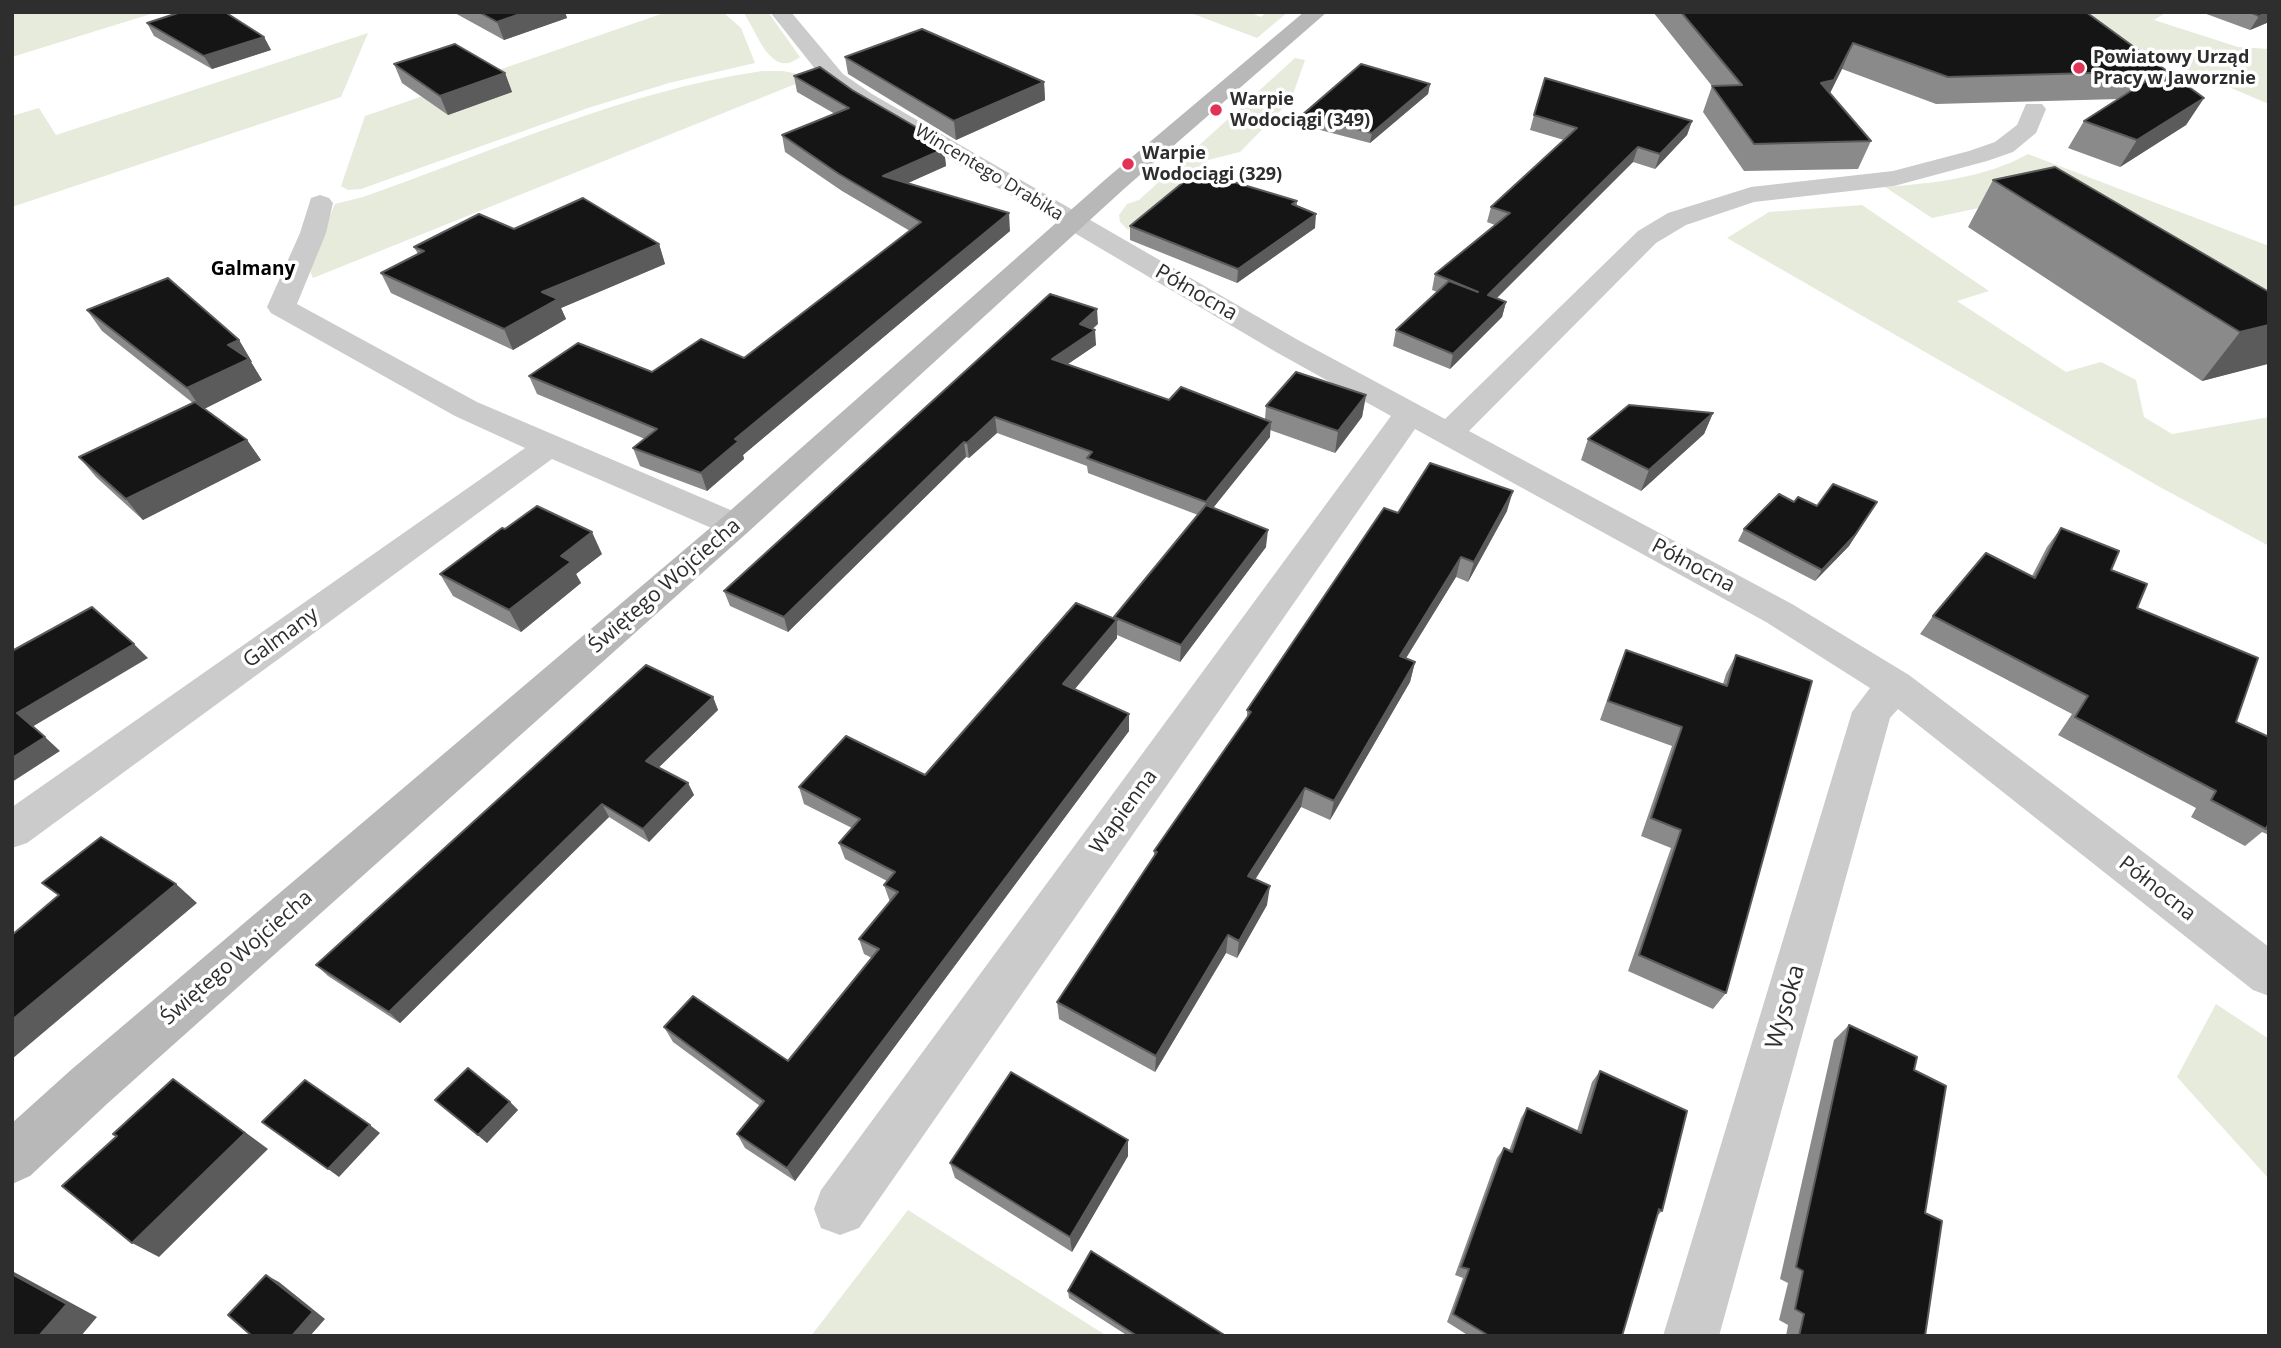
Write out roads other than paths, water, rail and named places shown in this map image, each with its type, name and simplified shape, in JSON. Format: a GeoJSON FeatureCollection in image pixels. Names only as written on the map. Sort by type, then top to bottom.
{"type":"FeatureCollection","features":[{"type":"Feature","properties":{"kind":"street","name":"Wincentego Drabika"},"geometry":{"type":"LineString","coordinates":[[780,12],[835,79],[1073,224]]}},
{"type":"Feature","properties":{"kind":"street","name":"Świętego Wojciecha"},"geometry":{"type":"LineString","coordinates":[[12,1158],[90,1086],[735,525],[1116,183],[1317,12]]}},
{"type":"Feature","properties":{"kind":"street"},"geometry":{"type":"LineString","coordinates":[[1447,435],[1647,237],[1677,219],[1713,205],[1751,195],[1894,178],[1978,156],[2004,147],[2028,128],[2034,109]]}},
{"type":"Feature","properties":{"kind":"street"},"geometry":{"type":"LineString","coordinates":[[320,203],[313,233],[281,307],[466,410],[735,525]]}},
{"type":"Feature","properties":{"kind":"street","name":"Północna"},"geometry":{"type":"LineString","coordinates":[[1073,224],[1447,435],[1779,613],[1895,685],[2269,975]]}},
{"type":"Feature","properties":{"kind":"street","name":"Wapienna"},"geometry":{"type":"LineString","coordinates":[[840,1209],[1409,414]]}},
{"type":"Feature","properties":{"kind":"street","name":"Galmany"},"geometry":{"type":"LineString","coordinates":[[12,830],[549,446]]}},
{"type":"Feature","properties":{"kind":"street","name":"Wysoka"},"geometry":{"type":"LineString","coordinates":[[1691,1336],[1872,712],[1895,685]]}},
{"type":"Feature","properties":{"kind":"place","name":"Powiatowy Urząd Pracy w Jaworznie"},"geometry":{"type":"Point","coordinates":[2079,68]}},
{"type":"Feature","properties":{"kind":"place","name":"Warpie Wodociągi (349)"},"geometry":{"type":"Point","coordinates":[1216,110]}},
{"type":"Feature","properties":{"kind":"place","name":"Warpie Wodociągi (329)"},"geometry":{"type":"Point","coordinates":[1128,164]}},
{"type":"Feature","properties":{"kind":"district","name":"Galmany"},"geometry":{"type":"Point","coordinates":[253,270]}}]}
